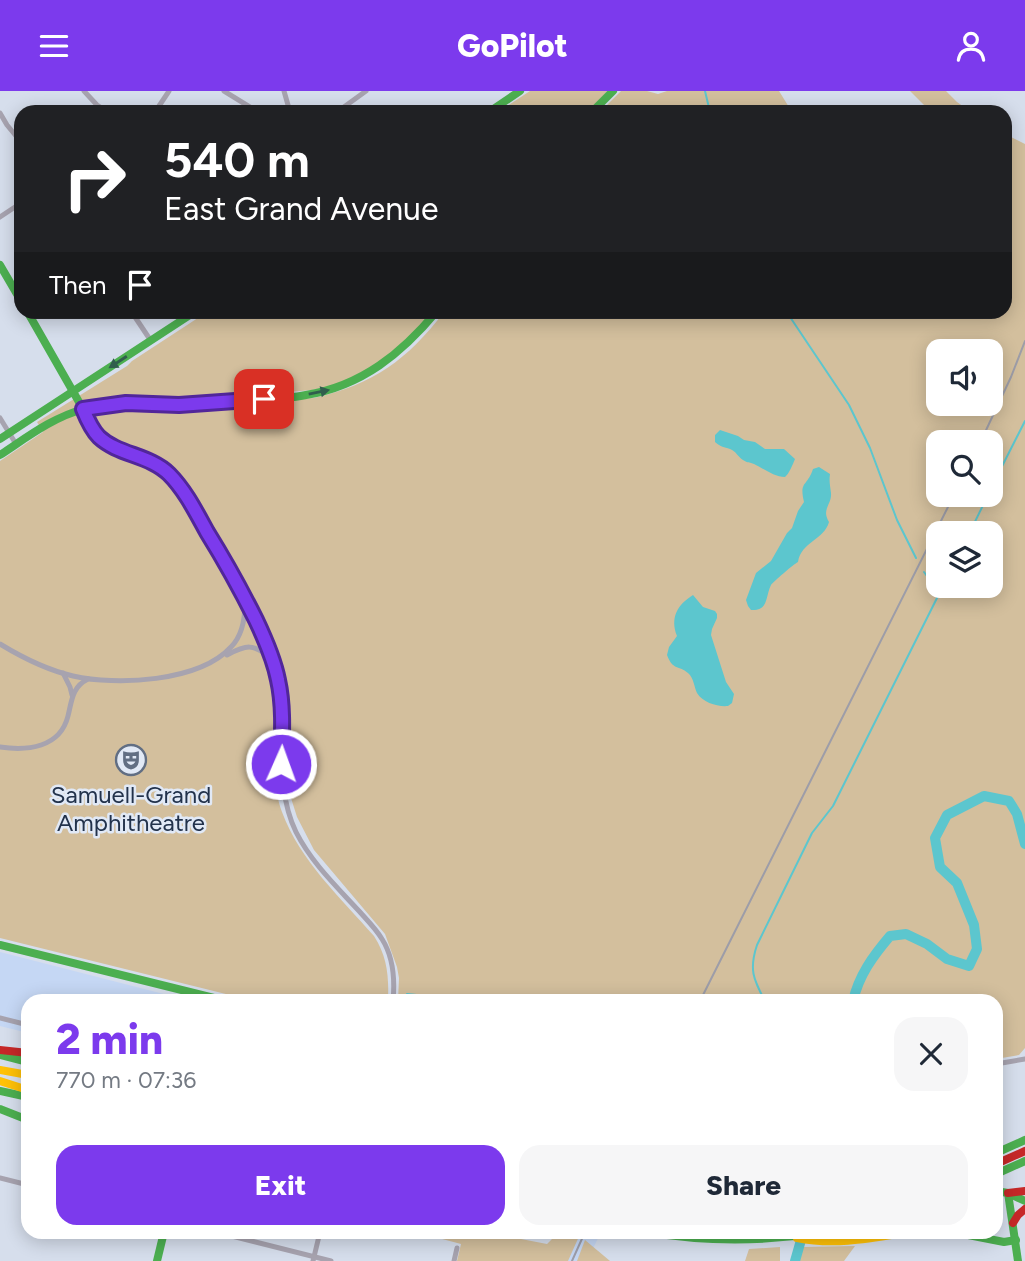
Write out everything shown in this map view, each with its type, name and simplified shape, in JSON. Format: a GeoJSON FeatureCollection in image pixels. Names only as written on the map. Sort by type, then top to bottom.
{"type":"FeatureCollection","features":[{"type":"Feature","properties":{"kind":"main road"},"geometry":{"type":"LineString","coordinates":[[499,105],[518,91]]}},
{"type":"Feature","properties":{"kind":"main road"},"geometry":{"type":"LineString","coordinates":[[599,105],[613,91]]}},
{"type":"Feature","properties":{"kind":"main road"},"geometry":{"type":"LineString","coordinates":[[0,265],[14,289]]}},
{"type":"Feature","properties":{"kind":"main road"},"geometry":{"type":"LineString","coordinates":[[32,319],[83,409]]}},
{"type":"Feature","properties":{"kind":"main road"},"geometry":{"type":"LineString","coordinates":[[0,439],[184,319]]}},
{"type":"Feature","properties":{"kind":"main road"},"geometry":{"type":"LineString","coordinates":[[0,455],[42,428],[83,409],[126,403],[179,405],[288,398],[327,391],[351,383],[387,363],[405,348],[430,319]]}},
{"type":"Feature","properties":{"kind":"main road"},"geometry":{"type":"LineString","coordinates":[[0,945],[195,994]]}},
{"type":"Feature","properties":{"kind":"main road"},"geometry":{"type":"LineString","coordinates":[[0,1050],[21,1052]]}},
{"type":"Feature","properties":{"kind":"main road"},"geometry":{"type":"LineString","coordinates":[[0,1055],[21,1060]]}},
{"type":"Feature","properties":{"kind":"main road"},"geometry":{"type":"LineString","coordinates":[[0,1070],[21,1074]]}},
{"type":"Feature","properties":{"kind":"main road"},"geometry":{"type":"LineString","coordinates":[[0,1080],[21,1086]]}},
{"type":"Feature","properties":{"kind":"main road"},"geometry":{"type":"LineString","coordinates":[[0,1091],[21,1096]]}},
{"type":"Feature","properties":{"kind":"main road"},"geometry":{"type":"LineString","coordinates":[[0,1109],[21,1116]]}},
{"type":"Feature","properties":{"kind":"main road"},"geometry":{"type":"LineString","coordinates":[[1003,1150],[1025,1140]]}},
{"type":"Feature","properties":{"kind":"main road"},"geometry":{"type":"LineString","coordinates":[[1003,1164],[1025,1151]]}},
{"type":"Feature","properties":{"kind":"main road"},"geometry":{"type":"LineString","coordinates":[[1003,1166],[1025,1161]]}},
{"type":"Feature","properties":{"kind":"main road"},"geometry":{"type":"LineString","coordinates":[[1008,1193],[1025,1191]]}},
{"type":"Feature","properties":{"kind":"main road"},"geometry":{"type":"LineString","coordinates":[[1003,1192],[1025,1201]]}},
{"type":"Feature","properties":{"kind":"main road"},"geometry":{"type":"LineString","coordinates":[[1008,1193],[1018,1261]]}},
{"type":"Feature","properties":{"kind":"main road"},"geometry":{"type":"LineString","coordinates":[[1013,1223],[1025,1209]]}},
{"type":"Feature","properties":{"kind":"main road"},"geometry":{"type":"LineString","coordinates":[[157,1261],[162,1239]]}},
{"type":"Feature","properties":{"kind":"main road"},"geometry":{"type":"LineString","coordinates":[[802,1239],[811,1242],[862,1239]]}},
{"type":"Feature","properties":{"kind":"main road"},"geometry":{"type":"LineString","coordinates":[[989,1239],[1004,1242],[1016,1240]]}},
{"type":"Feature","properties":{"kind":"street"},"geometry":{"type":"LineString","coordinates":[[84,91],[97,105]]}},
{"type":"Feature","properties":{"kind":"street"},"geometry":{"type":"LineString","coordinates":[[224,91],[247,105]]}},
{"type":"Feature","properties":{"kind":"street"},"geometry":{"type":"LineString","coordinates":[[347,105],[366,91]]}},
{"type":"Feature","properties":{"kind":"street"},"geometry":{"type":"LineString","coordinates":[[0,113],[14,134]]}},
{"type":"Feature","properties":{"kind":"street"},"geometry":{"type":"LineString","coordinates":[[136,319],[151,341]]}},
{"type":"Feature","properties":{"kind":"street"},"geometry":{"type":"LineString","coordinates":[[83,409],[100,438],[153,463],[170,475],[195,510],[230,569],[273,660],[279,681],[282,775],[295,830],[319,867],[383,940],[394,976],[393,994]]}},
{"type":"Feature","properties":{"kind":"street"},"geometry":{"type":"LineString","coordinates":[[0,418],[16,444]]}},
{"type":"Feature","properties":{"kind":"street"},"geometry":{"type":"LineString","coordinates":[[218,659],[232,647],[240,631],[244,615],[244,597]]}},
{"type":"Feature","properties":{"kind":"street"},"geometry":{"type":"LineString","coordinates":[[0,644],[34,663],[63,673],[88,679],[115,681],[153,679],[183,672],[249,646],[273,660]]}},
{"type":"Feature","properties":{"kind":"street"},"geometry":{"type":"LineString","coordinates":[[63,673],[72,695]]}},
{"type":"Feature","properties":{"kind":"street"},"geometry":{"type":"LineString","coordinates":[[0,747],[27,749],[43,745],[59,734],[65,726],[72,695],[80,682],[88,679]]}},
{"type":"Feature","properties":{"kind":"street"},"geometry":{"type":"LineString","coordinates":[[0,1018],[21,1023]]}},
{"type":"Feature","properties":{"kind":"street"},"geometry":{"type":"LineString","coordinates":[[1003,1063],[1025,1059]]}},
{"type":"Feature","properties":{"kind":"street"},"geometry":{"type":"LineString","coordinates":[[0,1178],[21,1183]]}},
{"type":"Feature","properties":{"kind":"street"},"geometry":{"type":"LineString","coordinates":[[241,1239],[313,1259],[331,1261]]}},
{"type":"Feature","properties":{"kind":"street"},"geometry":{"type":"LineString","coordinates":[[313,1259],[318,1239]]}},
{"type":"Feature","properties":{"kind":"street"},"geometry":{"type":"LineString","coordinates":[[454,1261],[457,1248]]}},
{"type":"Feature","properties":{"kind":"shaded area"},"geometry":{"type":"Polygon","coordinates":[[[530,91],[608,91],[594,105],[509,105],[530,91]]]}},
{"type":"Feature","properties":{"kind":"shaded area"},"geometry":{"type":"Polygon","coordinates":[[[621,91],[647,91],[658,94],[667,91],[779,91],[788,105],[607,105],[621,91]]]}},
{"type":"Feature","properties":{"kind":"shaded area"},"geometry":{"type":"Polygon","coordinates":[[[910,91],[946,91],[961,105],[924,105],[910,91]]]}},
{"type":"Feature","properties":{"kind":"shaded area"},"geometry":{"type":"Polygon","coordinates":[[[1012,138],[1025,144],[1025,1048],[1019,1055],[1003,1058],[1003,994],[398,994],[397,967],[385,934],[314,850],[297,817],[287,779],[287,714],[277,655],[223,546],[182,482],[170,469],[160,461],[102,434],[91,415],[83,417],[93,437],[103,448],[151,468],[175,489],[212,547],[248,613],[273,682],[278,719],[276,786],[282,812],[310,863],[374,936],[386,966],[388,994],[226,994],[0,938],[0,461],[43,432],[37,422],[196,319],[426,319],[393,354],[356,377],[331,386],[198,400],[126,398],[89,403],[92,412],[314,398],[372,377],[388,368],[417,344],[438,319],[1012,319],[1012,138]]]}},
{"type":"Feature","properties":{"kind":"shaded area"},"geometry":{"type":"Polygon","coordinates":[[[0,952],[164,994],[21,994],[21,1031],[0,1026],[0,952]]]}},
{"type":"Feature","properties":{"kind":"shaded area"},"geometry":{"type":"Polygon","coordinates":[[[442,1239],[521,1239],[547,1244],[552,1239],[578,1239],[568,1261],[457,1261],[461,1244],[442,1239]]]}},
{"type":"Feature","properties":{"kind":"shaded area"},"geometry":{"type":"Polygon","coordinates":[[[564,1239],[598,1239],[587,1261],[556,1261],[564,1239]]]}},
{"type":"Feature","properties":{"kind":"shaded area"},"geometry":{"type":"Polygon","coordinates":[[[585,1240],[610,1261],[577,1261],[585,1240]]]}},
{"type":"Feature","properties":{"kind":"shaded area"},"geometry":{"type":"Polygon","coordinates":[[[855,1246],[844,1261],[799,1261],[803,1247],[855,1246]]]}},
{"type":"Feature","properties":{"kind":"shaded area"},"geometry":{"type":"Polygon","coordinates":[[[780,1247],[780,1261],[745,1261],[749,1249],[780,1247]]]}},
{"type":"Feature","properties":{"kind":"water"},"geometry":{"type":"Polygon","coordinates":[[[720,430],[755,442],[765,449],[784,449],[795,459],[788,474],[781,477],[773,474],[719,445],[715,442],[715,435],[720,430]]]}},
{"type":"Feature","properties":{"kind":"water"},"geometry":{"type":"Polygon","coordinates":[[[819,467],[830,474],[831,497],[826,510],[829,522],[822,533],[803,550],[798,562],[771,585],[764,606],[751,610],[746,600],[756,573],[771,561],[792,528],[804,502],[803,487],[813,469],[819,467]]]}},
{"type":"Feature","properties":{"kind":"water"},"geometry":{"type":"Polygon","coordinates":[[[693,595],[703,607],[717,614],[711,635],[726,682],[734,694],[732,703],[728,706],[715,705],[703,699],[697,693],[690,675],[674,666],[667,655],[677,636],[674,623],[676,613],[693,595]]]}},
{"type":"Feature","properties":{"kind":"waterway"},"geometry":{"type":"LineString","coordinates":[[705,91],[708,105]]}},
{"type":"Feature","properties":{"kind":"waterway"},"geometry":{"type":"LineString","coordinates":[[791,319],[849,405],[870,448],[897,520],[916,558]]}},
{"type":"Feature","properties":{"kind":"waterway"},"geometry":{"type":"LineString","coordinates":[[1003,464],[1025,421]]}},
{"type":"Feature","properties":{"kind":"waterway"},"geometry":{"type":"LineString","coordinates":[[975,521],[982,507]]}},
{"type":"Feature","properties":{"kind":"waterway"},"geometry":{"type":"LineString","coordinates":[[762,994],[754,974],[753,961],[757,945],[812,833],[833,806],[937,598]]}},
{"type":"Feature","properties":{"kind":"waterway"},"geometry":{"type":"LineString","coordinates":[[855,994],[867,966],[890,936],[906,934],[927,944],[947,959],[969,966],[977,949],[974,925],[957,883],[940,867],[935,838],[947,815],[984,796],[1009,801],[1017,814],[1025,844]]}},
{"type":"Feature","properties":{"kind":"waterway"},"geometry":{"type":"LineString","coordinates":[[795,1261],[801,1239]]}},
{"type":"Feature","properties":{"kind":"railway"},"geometry":{"type":"LineString","coordinates":[[986,430],[1025,341]]}},
{"type":"Feature","properties":{"kind":"railway"},"geometry":{"type":"LineString","coordinates":[[704,994],[948,507]]}},
{"type":"Feature","properties":{"kind":"railway"},"geometry":{"type":"LineString","coordinates":[[572,1261],[582,1239]]}},
{"type":"Feature","properties":{"kind":"traffic: fast"},"geometry":{"type":"LineString","coordinates":[[499,105],[520,91]]}},
{"type":"Feature","properties":{"kind":"traffic: fast"},"geometry":{"type":"LineString","coordinates":[[599,105],[613,91]]}},
{"type":"Feature","properties":{"kind":"traffic: fast"},"geometry":{"type":"LineString","coordinates":[[0,265],[14,289]]}},
{"type":"Feature","properties":{"kind":"traffic: fast"},"geometry":{"type":"LineString","coordinates":[[32,319],[83,409]]}},
{"type":"Feature","properties":{"kind":"traffic: fast"},"geometry":{"type":"LineString","coordinates":[[0,439],[184,319]]}},
{"type":"Feature","properties":{"kind":"traffic: fast"},"geometry":{"type":"LineString","coordinates":[[0,455],[51,423],[95,407],[117,404],[202,404],[292,397],[326,391],[363,376],[395,354],[430,319]]}},
{"type":"Feature","properties":{"kind":"traffic: fast"},"geometry":{"type":"LineString","coordinates":[[0,945],[198,994]]}},
{"type":"Feature","properties":{"kind":"traffic: fast"},"geometry":{"type":"LineString","coordinates":[[0,1055],[21,1060]]}},
{"type":"Feature","properties":{"kind":"traffic: fast"},"geometry":{"type":"LineString","coordinates":[[0,1091],[21,1096]]}},
{"type":"Feature","properties":{"kind":"traffic: fast"},"geometry":{"type":"LineString","coordinates":[[0,1109],[21,1117]]}},
{"type":"Feature","properties":{"kind":"traffic: fast"},"geometry":{"type":"LineString","coordinates":[[1003,1150],[1025,1140]]}},
{"type":"Feature","properties":{"kind":"traffic: fast"},"geometry":{"type":"LineString","coordinates":[[1003,1171],[1025,1161]]}},
{"type":"Feature","properties":{"kind":"traffic: fast"},"geometry":{"type":"LineString","coordinates":[[1003,1192],[1025,1201]]}},
{"type":"Feature","properties":{"kind":"traffic: fast"},"geometry":{"type":"LineString","coordinates":[[1008,1193],[1018,1261]]}},
{"type":"Feature","properties":{"kind":"traffic: fast"},"geometry":{"type":"LineString","coordinates":[[157,1261],[162,1239]]}},
{"type":"Feature","properties":{"kind":"traffic: fast"},"geometry":{"type":"LineString","coordinates":[[989,1239],[1004,1242],[1016,1240]]}},
{"type":"Feature","properties":{"kind":"traffic: slow"},"geometry":{"type":"LineString","coordinates":[[0,1070],[21,1074]]}},
{"type":"Feature","properties":{"kind":"traffic: slow"},"geometry":{"type":"LineString","coordinates":[[0,1081],[21,1088]]}},
{"type":"Feature","properties":{"kind":"traffic: slow"},"geometry":{"type":"LineString","coordinates":[[804,1239],[869,1239]]}},
{"type":"Feature","properties":{"kind":"traffic: jam"},"geometry":{"type":"LineString","coordinates":[[0,1050],[21,1052]]}},
{"type":"Feature","properties":{"kind":"traffic: jam"},"geometry":{"type":"LineString","coordinates":[[1003,1161],[1025,1151]]}},
{"type":"Feature","properties":{"kind":"traffic: jam"},"geometry":{"type":"LineString","coordinates":[[1008,1193],[1025,1191]]}},
{"type":"Feature","properties":{"kind":"traffic: jam"},"geometry":{"type":"LineString","coordinates":[[1013,1223],[1025,1209]]}},
{"type":"Feature","properties":{"kind":"place","name":"Samuell-Grand Amphitheatre"},"geometry":{"type":"Point","coordinates":[131,760]}},
{"type":"Feature","properties":{"kind":"route"},"geometry":{"type":"LineString","coordinates":[[264,399],[179,405],[126,403],[83,409],[100,438],[153,463],[170,475],[195,510],[230,569],[262,634],[279,681],[281,764]]}}]}
